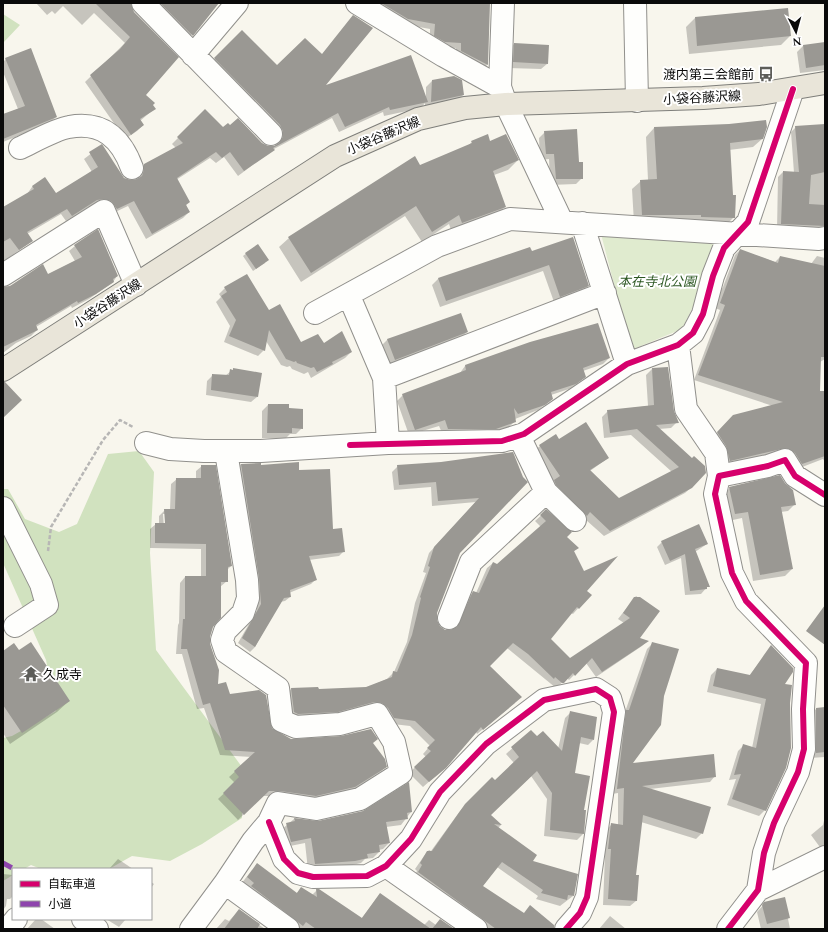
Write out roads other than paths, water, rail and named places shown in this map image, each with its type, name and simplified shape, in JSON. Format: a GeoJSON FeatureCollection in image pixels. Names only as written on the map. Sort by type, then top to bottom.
{"type":"FeatureCollection","features":[{"type":"Feature","properties":{"kind":"main road","name":"小袋谷藤沢線"},"geometry":{"type":"LineString","coordinates":[[3,370],[335,156],[418,119],[465,108],[503,96],[637,101],[752,94],[825,83]]}},
{"type":"Feature","properties":{"kind":"street"},"geometry":{"type":"LineString","coordinates":[[142,3],[271,134]]}},
{"type":"Feature","properties":{"kind":"street"},"geometry":{"type":"LineString","coordinates":[[193,55],[237,3]]}},
{"type":"Feature","properties":{"kind":"street"},"geometry":{"type":"LineString","coordinates":[[357,3],[444,56],[503,96],[572,222],[605,293],[628,364]]}},
{"type":"Feature","properties":{"kind":"street"},"geometry":{"type":"LineString","coordinates":[[503,3],[503,96]]}},
{"type":"Feature","properties":{"kind":"street"},"geometry":{"type":"LineString","coordinates":[[635,3],[637,101]]}},
{"type":"Feature","properties":{"kind":"street"},"geometry":{"type":"LineString","coordinates":[[146,443],[170,449],[226,452],[388,443],[502,441],[524,434],[628,364],[678,345],[693,333],[703,314],[713,276],[724,248],[737,232],[748,222],[793,88]]}},
{"type":"Feature","properties":{"kind":"street"},"geometry":{"type":"LineString","coordinates":[[20,148],[68,127],[102,129],[116,138],[128,156],[132,168]]}},
{"type":"Feature","properties":{"kind":"street"},"geometry":{"type":"LineString","coordinates":[[3,275],[104,211],[136,285]]}},
{"type":"Feature","properties":{"kind":"street"},"geometry":{"type":"LineString","coordinates":[[315,313],[349,296],[438,246],[510,219],[737,232],[818,239],[825,238]]}},
{"type":"Feature","properties":{"kind":"street"},"geometry":{"type":"LineString","coordinates":[[384,378],[605,293]]}},
{"type":"Feature","properties":{"kind":"street"},"geometry":{"type":"LineString","coordinates":[[349,296],[384,378],[388,443]]}},
{"type":"Feature","properties":{"kind":"street"},"geometry":{"type":"LineString","coordinates":[[678,345],[686,409],[716,453],[719,476],[715,494],[732,574],[746,601],[806,664],[803,709],[804,749],[798,772],[774,823],[764,853],[758,890]]}},
{"type":"Feature","properties":{"kind":"street"},"geometry":{"type":"LineString","coordinates":[[518,436],[546,492],[575,520]]}},
{"type":"Feature","properties":{"kind":"street"},"geometry":{"type":"LineString","coordinates":[[191,929],[225,883],[253,841],[269,822],[278,803],[316,809],[360,799],[401,773],[394,742],[377,714],[340,724],[296,727],[282,721],[278,688],[226,652],[222,640],[225,631],[243,613],[248,598],[247,580],[226,452]]}},
{"type":"Feature","properties":{"kind":"street"},"geometry":{"type":"LineString","coordinates":[[719,476],[768,466],[785,460],[795,476],[825,496]]}},
{"type":"Feature","properties":{"kind":"street"},"geometry":{"type":"LineString","coordinates":[[449,618],[471,562],[546,492]]}},
{"type":"Feature","properties":{"kind":"street"},"geometry":{"type":"LineString","coordinates":[[3,508],[41,584],[47,604],[15,626]]}},
{"type":"Feature","properties":{"kind":"street"},"geometry":{"type":"LineString","coordinates":[[269,822],[284,859],[298,873],[313,877],[367,876],[386,866],[411,839],[440,792],[486,744],[544,700],[596,689],[610,698],[614,712],[586,897],[580,913],[566,929]]}},
{"type":"Feature","properties":{"kind":"street"},"geometry":{"type":"LineString","coordinates":[[728,929],[758,890],[825,857]]}},
{"type":"Feature","properties":{"kind":"street"},"geometry":{"type":"LineString","coordinates":[[386,866],[476,929]]}},
{"type":"Feature","properties":{"kind":"street"},"geometry":{"type":"LineString","coordinates":[[225,883],[288,929]]}},
{"type":"Feature","properties":{"kind":"street"},"geometry":{"type":"LineString","coordinates":[[8,929],[15,920]]}},
{"type":"Feature","properties":{"kind":"street"},"geometry":{"type":"LineString","coordinates":[[84,920],[97,929]]}},
{"type":"Feature","properties":{"kind":"place","name":"渡内第三会館前"},"geometry":{"type":"Point","coordinates":[766,74]}},
{"type":"Feature","properties":{"kind":"place","name":"久成寺"},"geometry":{"type":"Point","coordinates":[31,674]}},
{"type":"Feature","properties":{"kind":"park label","name":"本在寺北公園"},"geometry":{"type":"Point","coordinates":[657,281]}}]}
